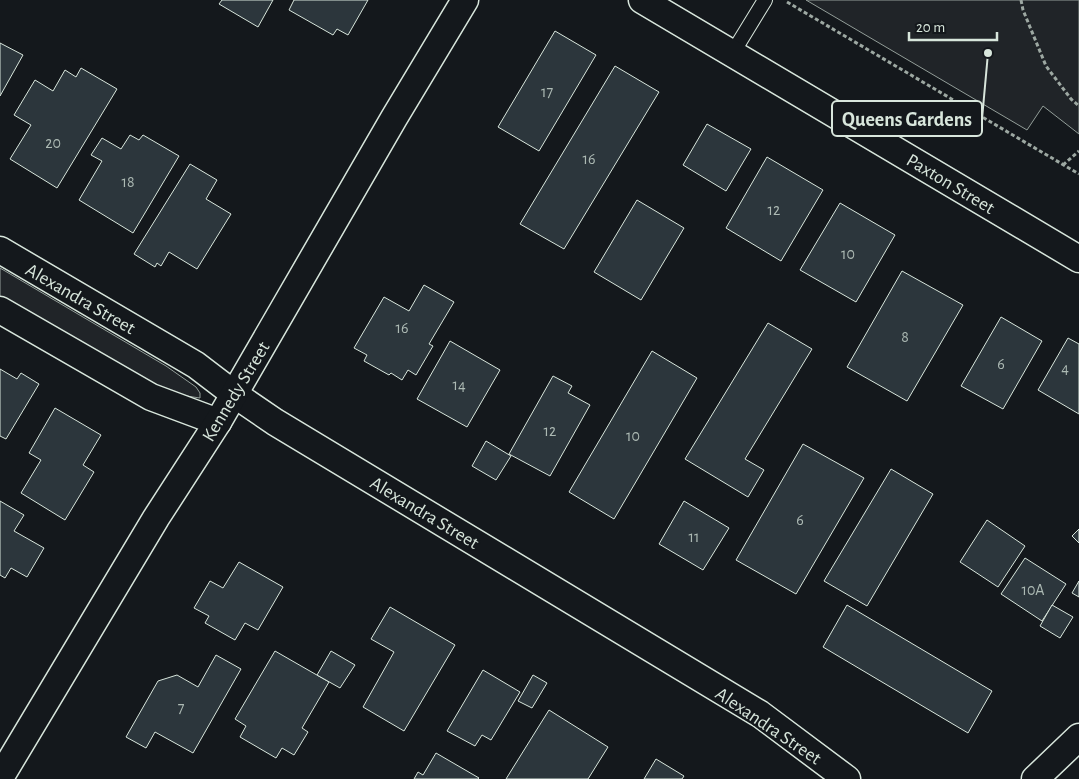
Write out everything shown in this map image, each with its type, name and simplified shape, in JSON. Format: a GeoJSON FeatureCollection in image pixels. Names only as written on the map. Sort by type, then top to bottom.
{"type":"FeatureCollection","features":[{"type":"Feature","properties":{"kind":"street","name":"Kennedy Street"},"geometry":{"type":"LineString","coordinates":[[0,778],[156,518],[218,422],[464,0]]}},
{"type":"Feature","properties":{"kind":"street","name":"Paxton Street"},"geometry":{"type":"LineString","coordinates":[[642,0],[1079,259]]}},
{"type":"Feature","properties":{"kind":"street","name":"Alexandra Street"},"geometry":{"type":"LineString","coordinates":[[0,250],[196,365],[275,422],[760,714],[846,779]]}},
{"type":"Feature","properties":{"kind":"street"},"geometry":{"type":"LineString","coordinates":[[0,310],[151,397],[218,422]]}},
{"type":"Feature","properties":{"kind":"street"},"geometry":{"type":"LineString","coordinates":[[1035,779],[1079,737]]}},
{"type":"Feature","properties":{"kind":"lane"},"geometry":{"type":"LineString","coordinates":[[732,54],[765,0]]}},
{"type":"Feature","properties":{"kind":"path"},"geometry":{"type":"LineString","coordinates":[[784,0],[1079,174]]}},
{"type":"Feature","properties":{"kind":"path"},"geometry":{"type":"LineString","coordinates":[[1021,0],[1023,10],[1046,66],[1071,99],[1079,106]]}},
{"type":"Feature","properties":{"kind":"path"},"geometry":{"type":"LineString","coordinates":[[1063,165],[1079,151]]}},
{"type":"Feature","properties":{"kind":"shaded area"},"geometry":{"type":"Polygon","coordinates":[[[806,0],[1079,0],[1079,134],[1043,106],[1027,130],[806,0]]]}},
{"type":"Feature","properties":{"kind":"shaded area"},"geometry":{"type":"Polygon","coordinates":[[[0,268],[166,366],[196,387],[200,393],[200,398],[166,393],[0,302],[0,268]]]}},
{"type":"Feature","properties":{"kind":"building"},"geometry":{"type":"Polygon","coordinates":[[[222,0],[273,0],[258,27],[219,4],[222,0]]]}},
{"type":"Feature","properties":{"kind":"building"},"geometry":{"type":"Polygon","coordinates":[[[294,0],[368,0],[348,35],[337,29],[333,35],[289,10],[294,0]]]}},
{"type":"Feature","properties":{"kind":"building"},"geometry":{"type":"Polygon","coordinates":[[[555,31],[596,55],[539,151],[498,127],[555,31]]]}},
{"type":"Feature","properties":{"kind":"building"},"geometry":{"type":"Polygon","coordinates":[[[0,43],[23,55],[0,96],[0,43]]]}},
{"type":"Feature","properties":{"kind":"building"},"geometry":{"type":"Polygon","coordinates":[[[615,66],[659,92],[564,249],[520,224],[615,66]]]}},
{"type":"Feature","properties":{"kind":"building"},"geometry":{"type":"Polygon","coordinates":[[[81,68],[117,89],[57,188],[10,159],[31,125],[14,115],[35,80],[53,91],[65,70],[76,77],[81,68]]]}},
{"type":"Feature","properties":{"kind":"building"},"geometry":{"type":"Polygon","coordinates":[[[707,124],[751,149],[726,191],[683,165],[707,124]]]}},
{"type":"Feature","properties":{"kind":"building"},"geometry":{"type":"Polygon","coordinates":[[[130,135],[139,140],[143,135],[179,156],[133,233],[79,200],[102,161],[91,155],[102,138],[121,149],[130,135]]]}},
{"type":"Feature","properties":{"kind":"building"},"geometry":{"type":"Polygon","coordinates":[[[767,157],[823,190],[781,261],[726,228],[767,157]]]}},
{"type":"Feature","properties":{"kind":"building"},"geometry":{"type":"Polygon","coordinates":[[[190,164],[217,180],[206,199],[231,214],[197,269],[169,252],[161,266],[157,263],[155,267],[134,254],[190,164]]]}},
{"type":"Feature","properties":{"kind":"building"},"geometry":{"type":"Polygon","coordinates":[[[637,200],[684,228],[641,300],[594,272],[637,200]]]}},
{"type":"Feature","properties":{"kind":"building"},"geometry":{"type":"Polygon","coordinates":[[[840,203],[895,235],[856,302],[800,270],[840,203]]]}},
{"type":"Feature","properties":{"kind":"building"},"geometry":{"type":"Polygon","coordinates":[[[902,271],[963,305],[907,401],[847,367],[902,271]]]}},
{"type":"Feature","properties":{"kind":"building"},"geometry":{"type":"Polygon","coordinates":[[[424,285],[454,302],[429,344],[433,346],[416,375],[408,370],[402,380],[364,361],[367,355],[354,348],[384,297],[409,311],[424,285]]]}},
{"type":"Feature","properties":{"kind":"building"},"geometry":{"type":"Polygon","coordinates":[[[1001,317],[1042,341],[1003,409],[961,386],[1001,317]]]}},
{"type":"Feature","properties":{"kind":"building"},"geometry":{"type":"Polygon","coordinates":[[[768,323],[812,349],[745,459],[764,470],[748,497],[685,459],[768,323]]]}},
{"type":"Feature","properties":{"kind":"building"},"geometry":{"type":"Polygon","coordinates":[[[1068,338],[1079,344],[1079,414],[1038,390],[1068,338]]]}},
{"type":"Feature","properties":{"kind":"building"},"geometry":{"type":"Polygon","coordinates":[[[450,341],[500,370],[467,427],[417,399],[450,341]]]}},
{"type":"Feature","properties":{"kind":"building"},"geometry":{"type":"Polygon","coordinates":[[[652,351],[697,378],[614,519],[569,492],[652,351]]]}},
{"type":"Feature","properties":{"kind":"building"},"geometry":{"type":"Polygon","coordinates":[[[0,369],[17,379],[21,373],[39,384],[6,439],[0,436],[0,369]]]}},
{"type":"Feature","properties":{"kind":"building"},"geometry":{"type":"Polygon","coordinates":[[[553,376],[572,386],[568,393],[590,405],[550,476],[509,454],[553,376]]]}},
{"type":"Feature","properties":{"kind":"building"},"geometry":{"type":"Polygon","coordinates":[[[55,408],[101,435],[83,465],[94,472],[65,520],[21,493],[41,460],[29,453],[55,408]]]}},
{"type":"Feature","properties":{"kind":"building"},"geometry":{"type":"Polygon","coordinates":[[[486,441],[511,456],[496,480],[472,466],[486,441]]]}},
{"type":"Feature","properties":{"kind":"building"},"geometry":{"type":"Polygon","coordinates":[[[803,444],[864,478],[796,594],[736,560],[803,444]]]}},
{"type":"Feature","properties":{"kind":"building"},"geometry":{"type":"Polygon","coordinates":[[[891,469],[933,494],[867,606],[824,581],[891,469]]]}},
{"type":"Feature","properties":{"kind":"building"},"geometry":{"type":"Polygon","coordinates":[[[0,501],[24,515],[14,531],[44,548],[27,577],[11,568],[5,578],[0,575],[0,501]]]}},
{"type":"Feature","properties":{"kind":"building"},"geometry":{"type":"Polygon","coordinates":[[[684,501],[729,528],[703,570],[659,544],[684,501]]]}},
{"type":"Feature","properties":{"kind":"building"},"geometry":{"type":"Polygon","coordinates":[[[987,520],[1025,546],[998,587],[960,562],[987,520]]]}},
{"type":"Feature","properties":{"kind":"building"},"geometry":{"type":"Polygon","coordinates":[[[1079,529],[1079,543],[1072,536],[1079,529]]]}},
{"type":"Feature","properties":{"kind":"building"},"geometry":{"type":"Polygon","coordinates":[[[1025,558],[1066,584],[1042,621],[1001,594],[1025,558]]]}},
{"type":"Feature","properties":{"kind":"building"},"geometry":{"type":"Polygon","coordinates":[[[239,562],[283,587],[258,630],[245,623],[235,640],[205,623],[209,616],[194,608],[210,581],[223,588],[239,562]]]}},
{"type":"Feature","properties":{"kind":"building"},"geometry":{"type":"Polygon","coordinates":[[[1079,581],[1079,597],[1072,593],[1079,581]]]}},
{"type":"Feature","properties":{"kind":"building"},"geometry":{"type":"Polygon","coordinates":[[[847,605],[992,691],[968,733],[823,647],[847,605]]]}},
{"type":"Feature","properties":{"kind":"building"},"geometry":{"type":"Polygon","coordinates":[[[1052,605],[1073,617],[1060,638],[1040,626],[1052,605]]]}},
{"type":"Feature","properties":{"kind":"building"},"geometry":{"type":"Polygon","coordinates":[[[390,607],[455,645],[404,731],[363,707],[394,652],[371,639],[390,607]]]}},
{"type":"Feature","properties":{"kind":"building"},"geometry":{"type":"Polygon","coordinates":[[[275,651],[329,682],[302,728],[308,732],[294,755],[282,748],[276,758],[240,737],[246,726],[235,719],[275,651]]]}},
{"type":"Feature","properties":{"kind":"building"},"geometry":{"type":"Polygon","coordinates":[[[331,651],[355,665],[340,688],[317,675],[331,651]]]}},
{"type":"Feature","properties":{"kind":"building"},"geometry":{"type":"Polygon","coordinates":[[[216,655],[241,669],[193,753],[155,732],[146,748],[126,737],[158,681],[177,675],[198,687],[216,655]]]}},
{"type":"Feature","properties":{"kind":"building"},"geometry":{"type":"Polygon","coordinates":[[[483,670],[520,692],[491,740],[482,735],[475,746],[447,731],[483,670]]]}},
{"type":"Feature","properties":{"kind":"building"},"geometry":{"type":"Polygon","coordinates":[[[533,675],[547,683],[532,708],[518,701],[533,675]]]}},
{"type":"Feature","properties":{"kind":"building"},"geometry":{"type":"Polygon","coordinates":[[[549,710],[608,747],[588,779],[506,779],[549,710]]]}},
{"type":"Feature","properties":{"kind":"building"},"geometry":{"type":"Polygon","coordinates":[[[436,753],[479,778],[414,779],[418,772],[423,775],[436,753]]]}},
{"type":"Feature","properties":{"kind":"building"},"geometry":{"type":"Polygon","coordinates":[[[656,759],[684,776],[682,779],[644,779],[656,759]]]}},
{"type":"Feature","properties":{"kind":"place","name":"Queens Gardens"},"geometry":{"type":"Point","coordinates":[988,53]}}]}
